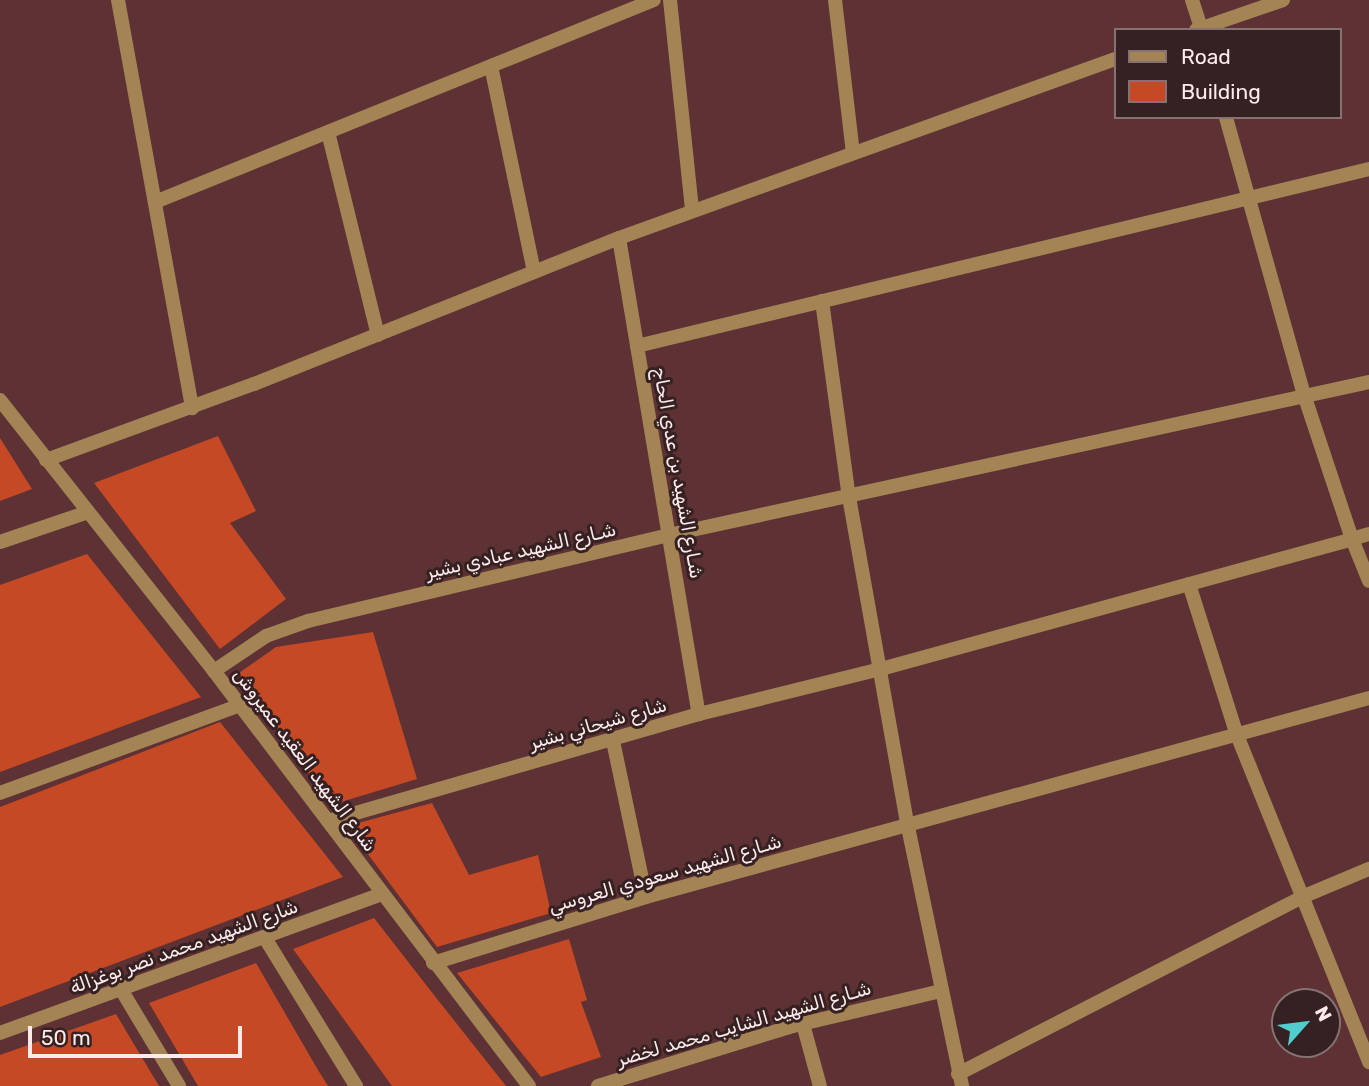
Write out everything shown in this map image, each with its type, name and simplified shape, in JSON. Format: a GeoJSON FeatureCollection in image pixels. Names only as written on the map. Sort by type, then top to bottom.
{"type":"FeatureCollection","features":[{"type":"Feature","properties":{"kind":"street"},"geometry":{"type":"LineString","coordinates":[[118,0],[192,408]]}},
{"type":"Feature","properties":{"kind":"street"},"geometry":{"type":"LineString","coordinates":[[155,202],[654,0]]}},
{"type":"Feature","properties":{"kind":"street"},"geometry":{"type":"LineString","coordinates":[[670,0],[692,211]]}},
{"type":"Feature","properties":{"kind":"street"},"geometry":{"type":"LineString","coordinates":[[835,0],[853,153]]}},
{"type":"Feature","properties":{"kind":"street"},"geometry":{"type":"LineString","coordinates":[[1192,0],[1200,28]]}},
{"type":"Feature","properties":{"kind":"street"},"geometry":{"type":"LineString","coordinates":[[1203,28],[1283,0]]}},
{"type":"Feature","properties":{"kind":"street"},"geometry":{"type":"LineString","coordinates":[[46,460],[192,408],[619,238],[1114,59]]}},
{"type":"Feature","properties":{"kind":"street"},"geometry":{"type":"LineString","coordinates":[[491,66],[534,272]]}},
{"type":"Feature","properties":{"kind":"street"},"geometry":{"type":"LineString","coordinates":[[1227,119],[1304,395],[1352,539],[1369,580]]}},
{"type":"Feature","properties":{"kind":"street"},"geometry":{"type":"LineString","coordinates":[[328,132],[379,335]]}},
{"type":"Feature","properties":{"kind":"street"},"geometry":{"type":"LineString","coordinates":[[637,346],[1369,169]]}},
{"type":"Feature","properties":{"kind":"street","name":"شـارع الشهيد بن عدي الحاج"},"geometry":{"type":"LineString","coordinates":[[619,238],[699,714]]}},
{"type":"Feature","properties":{"kind":"street"},"geometry":{"type":"LineString","coordinates":[[822,301],[849,497],[908,827],[960,1080],[1302,897],[1369,869]]}},
{"type":"Feature","properties":{"kind":"street","name":"شـارع الشهيد عبادي بشير"},"geometry":{"type":"LineString","coordinates":[[214,671],[266,636],[308,621],[669,536],[1369,382]]}},
{"type":"Feature","properties":{"kind":"street","name":"شارع الشهيد العقيد عميروش"},"geometry":{"type":"LineString","coordinates":[[0,400],[214,671],[433,963],[529,1086]]}},
{"type":"Feature","properties":{"kind":"street"},"geometry":{"type":"LineString","coordinates":[[0,542],[88,512]]}},
{"type":"Feature","properties":{"kind":"street","name":"شارع شيحاني بشير"},"geometry":{"type":"LineString","coordinates":[[328,821],[613,741],[699,714],[881,669],[1369,534]]}},
{"type":"Feature","properties":{"kind":"street"},"geometry":{"type":"LineString","coordinates":[[1189,584],[1237,735],[1369,1062]]}},
{"type":"Feature","properties":{"kind":"street","name":"شـارع الشهيد سعودي العروسي"},"geometry":{"type":"LineString","coordinates":[[433,963],[646,897],[1369,698]]}},
{"type":"Feature","properties":{"kind":"street"},"geometry":{"type":"LineString","coordinates":[[0,793],[240,705]]}},
{"type":"Feature","properties":{"kind":"street"},"geometry":{"type":"LineString","coordinates":[[613,741],[646,897]]}},
{"type":"Feature","properties":{"kind":"street","name":"شارع الشهيد محمد نصر بوغزالة"},"geometry":{"type":"LineString","coordinates":[[0,1033],[265,939],[381,894]]}},
{"type":"Feature","properties":{"kind":"street"},"geometry":{"type":"LineString","coordinates":[[265,939],[356,1086]]}},
{"type":"Feature","properties":{"kind":"street"},"geometry":{"type":"LineString","coordinates":[[122,991],[178,1086]]}},
{"type":"Feature","properties":{"kind":"street","name":"شـارع الشهيد الشايب محمد لخضر"},"geometry":{"type":"LineString","coordinates":[[598,1086],[803,1024],[941,991]]}},
{"type":"Feature","properties":{"kind":"street"},"geometry":{"type":"LineString","coordinates":[[803,1024],[820,1086]]}},
{"type":"Feature","properties":{"kind":"building"},"geometry":{"type":"Polygon","coordinates":[[[218,436],[256,511],[230,523],[286,599],[220,649],[94,483],[218,436]]]}},
{"type":"Feature","properties":{"kind":"building"},"geometry":{"type":"Polygon","coordinates":[[[0,438],[32,489],[0,501],[0,438]]]}},
{"type":"Feature","properties":{"kind":"building"},"geometry":{"type":"Polygon","coordinates":[[[87,554],[201,697],[0,772],[0,585],[87,554]]]}},
{"type":"Feature","properties":{"kind":"building"},"geometry":{"type":"Polygon","coordinates":[[[373,632],[417,779],[331,805],[239,673],[276,647],[373,632]]]}},
{"type":"Feature","properties":{"kind":"building"},"geometry":{"type":"Polygon","coordinates":[[[220,722],[343,877],[0,1007],[0,807],[220,722]]]}},
{"type":"Feature","properties":{"kind":"building"},"geometry":{"type":"Polygon","coordinates":[[[432,803],[469,875],[538,855],[551,913],[437,947],[347,826],[432,803]]]}},
{"type":"Feature","properties":{"kind":"building"},"geometry":{"type":"Polygon","coordinates":[[[374,918],[506,1086],[392,1086],[293,949],[374,918]]]}},
{"type":"Feature","properties":{"kind":"building"},"geometry":{"type":"Polygon","coordinates":[[[569,939],[587,1000],[581,1002],[601,1057],[541,1077],[457,973],[569,939]]]}},
{"type":"Feature","properties":{"kind":"building"},"geometry":{"type":"Polygon","coordinates":[[[256,963],[328,1086],[198,1086],[149,1003],[256,963]]]}},
{"type":"Feature","properties":{"kind":"building"},"geometry":{"type":"Polygon","coordinates":[[[116,1014],[159,1086],[0,1086],[0,1055],[116,1014]]]}}]}
